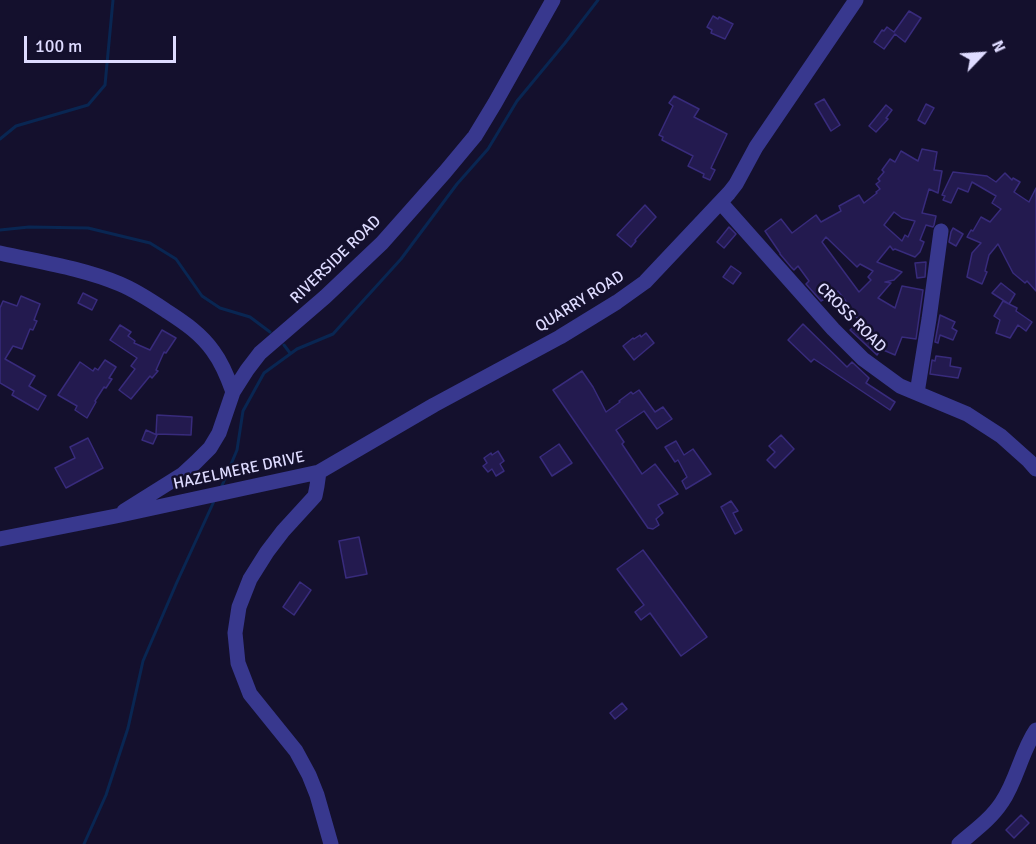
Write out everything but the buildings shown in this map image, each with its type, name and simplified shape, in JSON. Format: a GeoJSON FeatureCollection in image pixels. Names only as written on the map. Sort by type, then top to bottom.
{"type":"FeatureCollection","features":[{"type":"Feature","properties":{"kind":"street","name":"RIVERSIDE ROAD"},"geometry":{"type":"LineString","coordinates":[[116,516],[183,474],[210,448],[219,433],[233,392],[260,353],[325,297],[382,243],[475,136],[553,0]]}},
{"type":"Feature","properties":{"kind":"street","name":"QUARRY ROAD"},"geometry":{"type":"LineString","coordinates":[[319,472],[434,405],[560,337],[645,282],[736,184],[756,147],[856,0]]}},
{"type":"Feature","properties":{"kind":"street","name":"CROSS ROAD"},"geometry":{"type":"LineString","coordinates":[[720,203],[833,330],[863,358],[900,386],[967,414],[1001,436],[1036,470]]}},
{"type":"Feature","properties":{"kind":"street"},"geometry":{"type":"LineString","coordinates":[[917,393],[941,231]]}},
{"type":"Feature","properties":{"kind":"street"},"geometry":{"type":"LineString","coordinates":[[0,253],[87,272],[122,284],[185,323],[204,340],[214,352],[233,392]]}},
{"type":"Feature","properties":{"kind":"street","name":"HAZELMERE DRIVE"},"geometry":{"type":"LineString","coordinates":[[0,539],[319,472],[315,496],[277,538],[250,579],[239,607],[235,633],[238,663],[250,694],[296,751],[309,775],[331,844]]}},
{"type":"Feature","properties":{"kind":"street"},"geometry":{"type":"LineString","coordinates":[[959,844],[992,815],[1002,802],[1036,730]]}},
{"type":"Feature","properties":{"kind":"waterway"},"geometry":{"type":"LineString","coordinates":[[0,139],[16,126],[88,105],[105,85],[113,0]]}},
{"type":"Feature","properties":{"kind":"waterway"},"geometry":{"type":"LineString","coordinates":[[221,488],[237,450],[243,411],[264,373],[297,349],[333,334],[401,259],[457,184],[488,149],[517,101],[598,0]]}},
{"type":"Feature","properties":{"kind":"waterway"},"geometry":{"type":"LineString","coordinates":[[0,230],[29,227],[88,228],[150,243],[176,259],[202,296],[220,308],[250,317],[270,332]]}},
{"type":"Feature","properties":{"kind":"waterway"},"geometry":{"type":"LineString","coordinates":[[284,345],[290,353]]}},
{"type":"Feature","properties":{"kind":"waterway"},"geometry":{"type":"LineString","coordinates":[[84,844],[106,795],[128,728],[143,661],[215,499]]}}]}
